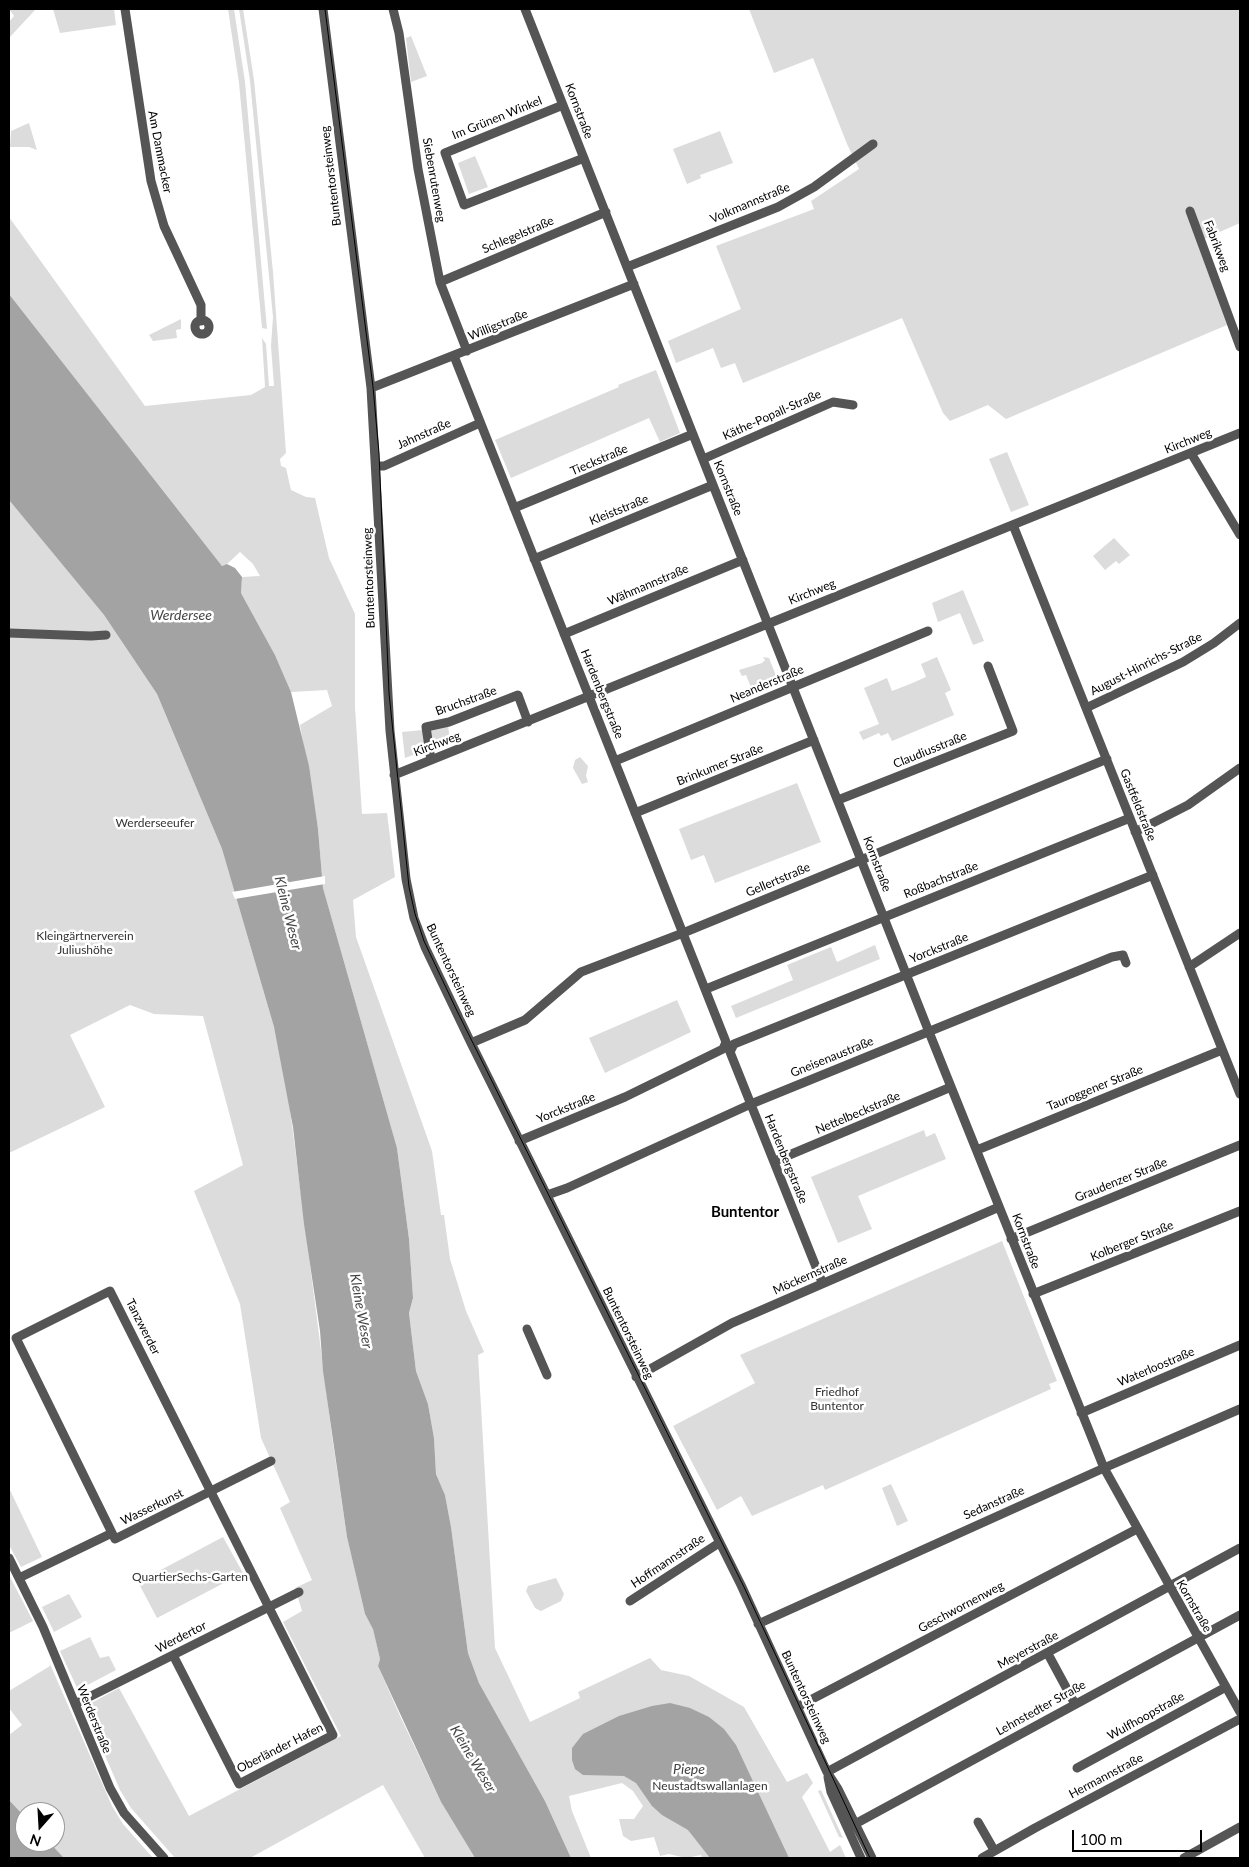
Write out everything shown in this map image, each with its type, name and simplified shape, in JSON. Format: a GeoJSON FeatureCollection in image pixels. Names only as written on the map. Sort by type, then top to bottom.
{"type":"FeatureCollection","features":[{"type":"Feature","properties":{"kind":"street","name":"Am Dammacker"},"geometry":{"type":"LineString","coordinates":[[125,9],[151,181],[164,226],[201,305],[201,321]]}},
{"type":"Feature","properties":{"kind":"street","name":"Buntentorsteinweg"},"geometry":{"type":"LineString","coordinates":[[323,9],[371,388],[377,466],[387,693],[406,879],[414,918],[425,948],[471,1043],[719,1543],[827,1772],[838,1789],[872,1858]]}},
{"type":"Feature","properties":{"kind":"street","name":"Siebenrutenweg"},"geometry":{"type":"LineString","coordinates":[[393,9],[399,33],[418,168],[440,282],[467,351]]}},
{"type":"Feature","properties":{"kind":"street","name":"Kornstraße"},"geometry":{"type":"LineString","coordinates":[[525,9],[792,688],[1104,1468],[1168,1587],[1240,1712]]}},
{"type":"Feature","properties":{"kind":"street","name":"Im Grünen Winkel"},"geometry":{"type":"LineString","coordinates":[[563,105],[445,153],[464,205],[584,158]]}},
{"type":"Feature","properties":{"kind":"street","name":"Volkmannstraße"},"geometry":{"type":"LineString","coordinates":[[627,267],[778,207],[814,187],[873,144]]}},
{"type":"Feature","properties":{"kind":"street","name":"Fabrikweg"},"geometry":{"type":"LineString","coordinates":[[1190,211],[1240,347]]}},
{"type":"Feature","properties":{"kind":"street","name":"Schlegelstraße"},"geometry":{"type":"LineString","coordinates":[[440,282],[606,212]]}},
{"type":"Feature","properties":{"kind":"street","name":"Willigstraße"},"geometry":{"type":"LineString","coordinates":[[371,388],[634,284]]}},
{"type":"Feature","properties":{"kind":"street","name":"Hardenbergstraße"},"geometry":{"type":"LineString","coordinates":[[454,356],[683,933],[730,1043],[730,1052],[750,1104],[822,1282]]}},
{"type":"Feature","properties":{"kind":"street","name":"Käthe-Popall-Straße"},"geometry":{"type":"LineString","coordinates":[[703,459],[833,402],[853,405]]}},
{"type":"Feature","properties":{"kind":"street","name":"Jahnstraße"},"geometry":{"type":"LineString","coordinates":[[377,466],[384,466],[480,423]]}},
{"type":"Feature","properties":{"kind":"street","name":"Kirchweg"},"geometry":{"type":"LineString","coordinates":[[394,775],[1240,433]]}},
{"type":"Feature","properties":{"kind":"street","name":"Tieckstraße"},"geometry":{"type":"LineString","coordinates":[[514,508],[693,434]]}},
{"type":"Feature","properties":{"kind":"street"},"geometry":{"type":"LineString","coordinates":[[1191,453],[1240,535]]}},
{"type":"Feature","properties":{"kind":"street","name":"Kleiststraße"},"geometry":{"type":"LineString","coordinates":[[534,559],[713,485]]}},
{"type":"Feature","properties":{"kind":"street","name":"Gastfeldstraße"},"geometry":{"type":"LineString","coordinates":[[1013,525],[1240,1094]]}},
{"type":"Feature","properties":{"kind":"street","name":"Wähmannstraße"},"geometry":{"type":"LineString","coordinates":[[564,634],[743,560]]}},
{"type":"Feature","properties":{"kind":"street","name":"August-Hinrichs-Straße"},"geometry":{"type":"LineString","coordinates":[[1086,708],[1189,658],[1240,623]]}},
{"type":"Feature","properties":{"kind":"street","name":"Neanderstraße"},"geometry":{"type":"LineString","coordinates":[[616,761],[928,631]]}},
{"type":"Feature","properties":{"kind":"street"},"geometry":{"type":"LineString","coordinates":[[9,633],[91,636],[106,634]]}},
{"type":"Feature","properties":{"kind":"street","name":"Claudiusstraße"},"geometry":{"type":"LineString","coordinates":[[838,800],[1013,730],[988,666]]}},
{"type":"Feature","properties":{"kind":"street","name":"Bruchstraße"},"geometry":{"type":"LineString","coordinates":[[431,760],[426,727],[449,722],[518,695],[528,722]]}},
{"type":"Feature","properties":{"kind":"street","name":"Brinkumer Straße"},"geometry":{"type":"LineString","coordinates":[[635,813],[814,740]]}},
{"type":"Feature","properties":{"kind":"street","name":"Gellertstraße"},"geometry":{"type":"LineString","coordinates":[[471,1043],[525,1020],[581,972],[683,933],[1107,759]]}},
{"type":"Feature","properties":{"kind":"street"},"geometry":{"type":"LineString","coordinates":[[1136,832],[1188,805],[1240,768]]}},
{"type":"Feature","properties":{"kind":"street","name":"Roßbachstraße"},"geometry":{"type":"LineString","coordinates":[[706,988],[1130,818]]}},
{"type":"Feature","properties":{"kind":"street","name":"Yorckstraße"},"geometry":{"type":"LineString","coordinates":[[519,1141],[634,1093],[723,1050],[730,1043],[1153,875]]}},
{"type":"Feature","properties":{"kind":"street"},"geometry":{"type":"LineString","coordinates":[[1189,967],[1240,933]]}},
{"type":"Feature","properties":{"kind":"street","name":"Gneisenaustraße"},"geometry":{"type":"LineString","coordinates":[[547,1195],[567,1188],[750,1104],[1112,957],[1123,955],[1126,963]]}},
{"type":"Feature","properties":{"kind":"street","name":"Tauroggener Straße"},"geometry":{"type":"LineString","coordinates":[[977,1150],[1222,1050]]}},
{"type":"Feature","properties":{"kind":"street","name":"Nettelbeckstraße"},"geometry":{"type":"LineString","coordinates":[[775,1162],[951,1087]]}},
{"type":"Feature","properties":{"kind":"street","name":"Graudenzer Straße"},"geometry":{"type":"LineString","coordinates":[[1012,1238],[1240,1145]]}},
{"type":"Feature","properties":{"kind":"street","name":"Möckernstraße"},"geometry":{"type":"LineString","coordinates":[[636,1377],[732,1323],[822,1282],[999,1207]]}},
{"type":"Feature","properties":{"kind":"street","name":"Kolberger Straße"},"geometry":{"type":"LineString","coordinates":[[1033,1294],[1240,1211]]}},
{"type":"Feature","properties":{"kind":"street","name":"Tanzwerder"},"geometry":{"type":"LineString","coordinates":[[112,1532],[16,1338],[110,1291],[165,1397],[208,1485],[209,1492],[269,1607]]}},
{"type":"Feature","properties":{"kind":"street"},"geometry":{"type":"LineString","coordinates":[[527,1329],[547,1375]]}},
{"type":"Feature","properties":{"kind":"street","name":"Waterloostraße"},"geometry":{"type":"LineString","coordinates":[[1081,1413],[1240,1345]]}},
{"type":"Feature","properties":{"kind":"street","name":"Sedanstraße"},"geometry":{"type":"LineString","coordinates":[[758,1624],[1104,1468],[1240,1409]]}},
{"type":"Feature","properties":{"kind":"street","name":"Wasserkunst"},"geometry":{"type":"LineString","coordinates":[[19,1578],[112,1532],[115,1539],[271,1461]]}},
{"type":"Feature","properties":{"kind":"street","name":"Geschwornenweg"},"geometry":{"type":"LineString","coordinates":[[797,1707],[1137,1530]]}},
{"type":"Feature","properties":{"kind":"street","name":"Hoffmannstraße"},"geometry":{"type":"LineString","coordinates":[[630,1601],[719,1543]]}},
{"type":"Feature","properties":{"kind":"street","name":"Meyerstraße"},"geometry":{"type":"LineString","coordinates":[[827,1772],[1048,1654],[1240,1548]]}},
{"type":"Feature","properties":{"kind":"street","name":"Werderstraße"},"geometry":{"type":"LineString","coordinates":[[9,1558],[43,1627],[120,1807],[164,1858]]}},
{"type":"Feature","properties":{"kind":"street","name":"Werdertor"},"geometry":{"type":"LineString","coordinates":[[75,1704],[299,1592]]}},
{"type":"Feature","properties":{"kind":"street","name":"Oberländer Hafen"},"geometry":{"type":"LineString","coordinates":[[173,1655],[239,1784],[333,1735],[269,1607]]}},
{"type":"Feature","properties":{"kind":"street","name":"Lehnstedter Straße"},"geometry":{"type":"LineString","coordinates":[[854,1824],[1240,1615]]}},
{"type":"Feature","properties":{"kind":"street"},"geometry":{"type":"LineString","coordinates":[[1048,1654],[1075,1704]]}},
{"type":"Feature","properties":{"kind":"street","name":"Wulfhoopstraße"},"geometry":{"type":"LineString","coordinates":[[1078,1768],[1226,1687]]}},
{"type":"Feature","properties":{"kind":"street","name":"Hermannstraße"},"geometry":{"type":"LineString","coordinates":[[981,1857],[1240,1720]]}},
{"type":"Feature","properties":{"kind":"street","name":"Buntentorsteinweg"},"geometry":{"type":"LineString","coordinates":[[827,1772],[831,1792],[861,1858]]}},
{"type":"Feature","properties":{"kind":"street"},"geometry":{"type":"LineString","coordinates":[[978,1822],[994,1850]]}},
{"type":"Feature","properties":{"kind":"street"},"geometry":{"type":"LineString","coordinates":[[1184,1858],[1240,1827]]}},
{"type":"Feature","properties":{"kind":"green space"},"geometry":{"type":"Polygon","coordinates":[[[9,9],[36,9],[9,38],[9,22],[14,16],[9,9]]]}},
{"type":"Feature","properties":{"kind":"green space"},"geometry":{"type":"Polygon","coordinates":[[[53,9],[114,9],[116,25],[60,33],[53,9]]]}},
{"type":"Feature","properties":{"kind":"green space"},"geometry":{"type":"Polygon","coordinates":[[[228,9],[234,9],[245,82],[267,329],[262,328],[239,83],[228,9]]]}},
{"type":"Feature","properties":{"kind":"green space","name":"Neustadtswallanlagen"},"geometry":{"type":"Polygon","coordinates":[[[239,9],[243,9],[254,80],[273,272],[286,453],[280,459],[281,466],[286,468],[291,490],[306,497],[315,498],[329,558],[355,614],[355,707],[362,814],[387,813],[395,877],[353,900],[356,937],[432,1151],[441,1215],[444,1215],[450,1259],[466,1311],[484,1352],[478,1355],[495,1648],[530,1722],[580,1698],[578,1692],[650,1658],[661,1670],[689,1676],[744,1707],[787,1782],[807,1773],[813,1783],[802,1797],[830,1852],[840,1845],[846,1858],[702,1858],[701,1855],[686,1858],[669,1854],[660,1856],[654,1837],[631,1841],[623,1836],[619,1819],[634,1819],[643,1806],[633,1791],[622,1783],[569,1796],[572,1811],[591,1858],[571,1858],[545,1801],[479,1683],[468,1653],[451,1527],[445,1495],[436,1474],[434,1438],[428,1404],[416,1371],[409,1313],[413,1298],[409,1239],[397,1148],[323,888],[318,829],[300,725],[332,706],[327,690],[291,692],[275,655],[241,593],[242,577],[260,576],[253,564],[240,552],[222,566],[9,294],[9,217],[145,406],[251,395],[265,387],[262,338],[266,344],[269,386],[274,386],[271,346],[273,317],[250,81],[239,9]]]}},
{"type":"Feature","properties":{"kind":"green space"},"geometry":{"type":"Polygon","coordinates":[[[749,9],[1240,9],[1240,223],[1197,242],[1227,325],[1006,419],[988,405],[950,421],[943,413],[902,318],[743,383],[735,363],[721,368],[713,348],[676,363],[668,341],[741,309],[716,246],[814,209],[811,201],[859,169],[847,144],[813,58],[774,73],[749,9]]]}},
{"type":"Feature","properties":{"kind":"green space"},"geometry":{"type":"Polygon","coordinates":[[[411,36],[427,76],[411,82],[406,38],[411,36]]]}},
{"type":"Feature","properties":{"kind":"green space"},"geometry":{"type":"Polygon","coordinates":[[[29,123],[37,150],[29,147],[10,147],[11,131],[29,123]]]}},
{"type":"Feature","properties":{"kind":"green space"},"geometry":{"type":"Polygon","coordinates":[[[720,131],[733,163],[700,175],[701,178],[687,184],[673,149],[720,131]]]}},
{"type":"Feature","properties":{"kind":"green space"},"geometry":{"type":"Polygon","coordinates":[[[475,156],[488,187],[469,194],[458,163],[475,156]]]}},
{"type":"Feature","properties":{"kind":"green space"},"geometry":{"type":"Polygon","coordinates":[[[181,319],[181,329],[176,330],[177,338],[153,341],[149,335],[181,319]]]}},
{"type":"Feature","properties":{"kind":"green space"},"geometry":{"type":"Polygon","coordinates":[[[656,370],[680,433],[660,442],[649,418],[511,478],[495,440],[656,370]]]}},
{"type":"Feature","properties":{"kind":"green space"},"geometry":{"type":"Polygon","coordinates":[[[1007,452],[1029,505],[1011,512],[989,459],[1007,452]]]}},
{"type":"Feature","properties":{"kind":"green space"},"geometry":{"type":"Polygon","coordinates":[[[9,500],[104,615],[157,694],[222,849],[274,1027],[287,1086],[332,1436],[347,1537],[365,1614],[373,1628],[380,1659],[378,1666],[441,1802],[475,1858],[425,1858],[383,1785],[250,1858],[175,1858],[131,1808],[120,1790],[84,1707],[119,1688],[189,1816],[341,1736],[283,1622],[302,1611],[295,1588],[312,1580],[280,1508],[290,1502],[261,1438],[240,1304],[194,1191],[243,1165],[203,1016],[154,1014],[130,1005],[70,1035],[105,1107],[9,1153],[9,500]]]}},
{"type":"Feature","properties":{"kind":"green space"},"geometry":{"type":"Polygon","coordinates":[[[1114,538],[1130,555],[1119,564],[1116,561],[1105,570],[1093,556],[1114,538]]]}},
{"type":"Feature","properties":{"kind":"green space"},"geometry":{"type":"Polygon","coordinates":[[[963,590],[984,641],[973,645],[960,613],[938,622],[932,603],[963,590]]]}},
{"type":"Feature","properties":{"kind":"green space"},"geometry":{"type":"Polygon","coordinates":[[[763,657],[769,658],[779,683],[754,695],[746,675],[742,676],[739,670],[762,663],[765,660],[763,657]]]}},
{"type":"Feature","properties":{"kind":"green space"},"geometry":{"type":"Polygon","coordinates":[[[937,657],[951,690],[945,693],[954,715],[892,741],[888,733],[881,736],[879,733],[863,740],[859,732],[879,724],[864,688],[887,678],[892,691],[910,684],[926,677],[921,664],[937,657]]]}},
{"type":"Feature","properties":{"kind":"green space"},"geometry":{"type":"Polygon","coordinates":[[[448,726],[450,740],[433,748],[429,730],[448,726]]]}},
{"type":"Feature","properties":{"kind":"green space"},"geometry":{"type":"Polygon","coordinates":[[[423,730],[426,750],[405,758],[402,732],[423,730]]]}},
{"type":"Feature","properties":{"kind":"green space"},"geometry":{"type":"Polygon","coordinates":[[[580,757],[588,766],[586,776],[588,782],[582,784],[573,768],[575,760],[580,757]]]}},
{"type":"Feature","properties":{"kind":"green space"},"geometry":{"type":"Polygon","coordinates":[[[797,783],[821,842],[715,883],[704,855],[691,860],[679,829],[797,783]]]}},
{"type":"Feature","properties":{"kind":"green space"},"geometry":{"type":"Polygon","coordinates":[[[875,945],[880,959],[736,1018],[731,1006],[793,980],[787,965],[831,947],[837,962],[875,945]]]}},
{"type":"Feature","properties":{"kind":"green space"},"geometry":{"type":"Polygon","coordinates":[[[677,1000],[691,1032],[605,1073],[589,1038],[677,1000]]]}},
{"type":"Feature","properties":{"kind":"green space"},"geometry":{"type":"Polygon","coordinates":[[[924,1130],[926,1137],[935,1133],[946,1159],[858,1196],[872,1229],[838,1243],[811,1177],[924,1130]]]}},
{"type":"Feature","properties":{"kind":"green space","name":"Friedhof Buntentor"},"geometry":{"type":"Polygon","coordinates":[[[1002,1241],[1057,1381],[1049,1384],[1051,1389],[825,1490],[823,1485],[752,1516],[741,1496],[717,1510],[673,1426],[755,1383],[740,1355],[1002,1241]]]}},
{"type":"Feature","properties":{"kind":"green space"},"geometry":{"type":"Polygon","coordinates":[[[891,1484],[908,1521],[897,1526],[882,1488],[891,1484]]]}},
{"type":"Feature","properties":{"kind":"green space"},"geometry":{"type":"Polygon","coordinates":[[[9,1488],[42,1557],[21,1567],[9,1545],[9,1488]]]}},
{"type":"Feature","properties":{"kind":"green space","name":"QuartierSechs-Garten"},"geometry":{"type":"Polygon","coordinates":[[[223,1537],[243,1573],[157,1618],[138,1582],[223,1537]]]}},
{"type":"Feature","properties":{"kind":"green space"},"geometry":{"type":"Polygon","coordinates":[[[9,1575],[33,1621],[9,1633],[9,1575]]]}},
{"type":"Feature","properties":{"kind":"green space"},"geometry":{"type":"Polygon","coordinates":[[[556,1578],[564,1594],[561,1601],[541,1611],[535,1608],[526,1591],[528,1586],[556,1578]]]}},
{"type":"Feature","properties":{"kind":"green space"},"geometry":{"type":"Polygon","coordinates":[[[69,1594],[82,1617],[54,1632],[42,1607],[69,1594]]]}},
{"type":"Feature","properties":{"kind":"green space"},"geometry":{"type":"Polygon","coordinates":[[[90,1637],[100,1658],[109,1656],[116,1670],[78,1690],[60,1651],[90,1637]]]}},
{"type":"Feature","properties":{"kind":"green space"},"geometry":{"type":"Polygon","coordinates":[[[50,1664],[112,1806],[123,1824],[153,1858],[64,1858],[58,1852],[65,1852],[65,1802],[15,1802],[15,1806],[9,1800],[9,1735],[22,1725],[9,1708],[9,1691],[50,1666],[50,1664]]]}},
{"type":"Feature","properties":{"kind":"green space"},"geometry":{"type":"Polygon","coordinates":[[[821,1790],[843,1838],[839,1837],[818,1791],[821,1790]]]}},
{"type":"Feature","properties":{"kind":"water"},"geometry":{"type":"Polygon","coordinates":[[[9,294],[222,566],[227,564],[235,568],[242,577],[241,593],[275,655],[291,692],[309,766],[318,829],[323,888],[397,1148],[409,1239],[413,1298],[409,1313],[416,1371],[428,1404],[434,1438],[436,1474],[445,1495],[451,1527],[468,1653],[479,1683],[545,1801],[571,1858],[475,1858],[441,1802],[378,1666],[380,1659],[373,1629],[365,1614],[347,1537],[323,1371],[320,1331],[304,1224],[293,1127],[274,1027],[222,849],[157,694],[104,615],[9,500],[9,294]]]}},
{"type":"Feature","properties":{"kind":"water","name":"Piepe"},"geometry":{"type":"Polygon","coordinates":[[[670,1703],[690,1708],[709,1717],[724,1729],[736,1745],[789,1858],[710,1858],[688,1830],[662,1815],[652,1806],[636,1783],[624,1776],[583,1775],[575,1769],[572,1760],[572,1748],[583,1734],[619,1716],[652,1706],[670,1703]]]}},
{"type":"Feature","properties":{"kind":"water"},"geometry":{"type":"Polygon","coordinates":[[[9,1800],[15,1806],[15,1852],[58,1852],[64,1858],[9,1858],[9,1800]]]}},
{"type":"Feature","properties":{"kind":"pier"},"geometry":{"type":"Polygon","coordinates":[[[325,876],[325,884],[235,899],[232,892],[325,876]]]}},
{"type":"Feature","properties":{"kind":"tram line"},"geometry":{"type":"LineString","coordinates":[[325,9],[373,387],[379,453],[389,693],[409,887],[415,914],[424,941],[457,1011],[744,1587],[870,1858]]}},
{"type":"Feature","properties":{"kind":"district","name":"Buntentor"},"geometry":{"type":"Point","coordinates":[745,1212]}},
{"type":"Feature","properties":{"kind":"water label","name":"Werdersee"},"geometry":{"type":"Point","coordinates":[181,615]}},
{"type":"Feature","properties":{"kind":"water label","name":"Kleine Weser"},"geometry":{"type":"Point","coordinates":[288,913]}},
{"type":"Feature","properties":{"kind":"water label","name":"Kleine Weser"},"geometry":{"type":"Point","coordinates":[361,1311]}},
{"type":"Feature","properties":{"kind":"water label","name":"Kleine Weser"},"geometry":{"type":"Point","coordinates":[473,1759]}},
{"type":"Feature","properties":{"kind":"park label","name":"Werderseeufer"},"geometry":{"type":"Point","coordinates":[155,823]}},
{"type":"Feature","properties":{"kind":"park label","name":"Kleingärtnerverein Juliushöhe"},"geometry":{"type":"Point","coordinates":[85,943]}}]}
